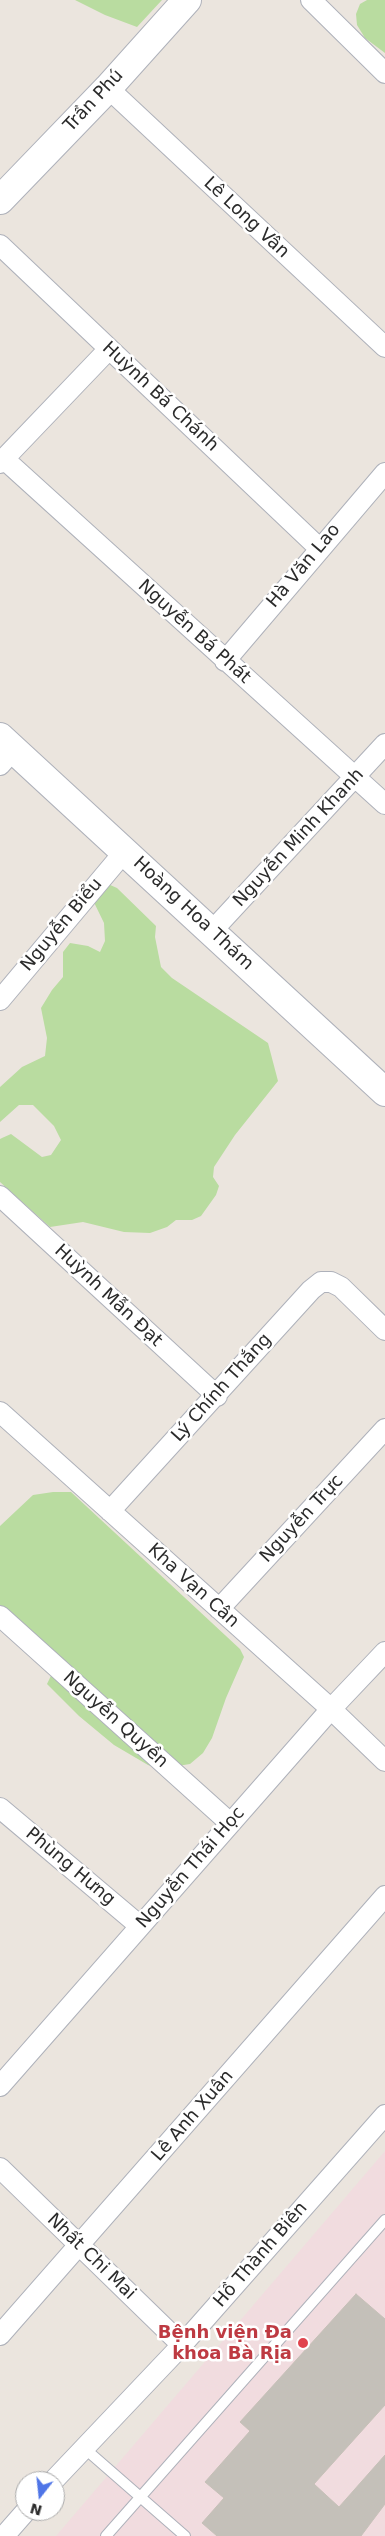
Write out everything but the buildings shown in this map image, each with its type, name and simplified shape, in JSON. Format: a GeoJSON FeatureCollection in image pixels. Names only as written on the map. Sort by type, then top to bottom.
{"type":"FeatureCollection","features":[{"type":"Feature","properties":{"kind":"street","name":"Trần Phú"},"geometry":{"type":"LineString","coordinates":[[0,200],[108,88],[187,0]]}},
{"type":"Feature","properties":{"kind":"street"},"geometry":{"type":"LineString","coordinates":[[311,0],[385,73]]}},
{"type":"Feature","properties":{"kind":"street","name":"Lê Long Vân"},"geometry":{"type":"LineString","coordinates":[[108,88],[385,347]]}},
{"type":"Feature","properties":{"kind":"street","name":"Huỳnh Bá Chánh"},"geometry":{"type":"LineString","coordinates":[[0,245],[319,548]]}},
{"type":"Feature","properties":{"kind":"street"},"geometry":{"type":"LineString","coordinates":[[2,461],[109,349]]}},
{"type":"Feature","properties":{"kind":"street","name":"Nguyễn Bá Phát"},"geometry":{"type":"LineString","coordinates":[[2,461],[385,804]]}},
{"type":"Feature","properties":{"kind":"street","name":"Hà Văn Lao"},"geometry":{"type":"LineString","coordinates":[[225,661],[319,548],[385,473]]}},
{"type":"Feature","properties":{"kind":"street","name":"Nguyễn Minh Khanh"},"geometry":{"type":"LineString","coordinates":[[212,931],[385,744]]}},
{"type":"Feature","properties":{"kind":"street","name":"Hoàng Hoa Thám"},"geometry":{"type":"LineString","coordinates":[[5,751],[125,851],[385,1092]]}},
{"type":"Feature","properties":{"kind":"street","name":"Nguyễn Biểu"},"geometry":{"type":"LineString","coordinates":[[0,1000],[125,851]]}},
{"type":"Feature","properties":{"kind":"street","name":"Huỳnh Mẫn Đạt"},"geometry":{"type":"LineString","coordinates":[[0,1196],[217,1396]]}},
{"type":"Feature","properties":{"kind":"street","name":"Lý Chính Thắng"},"geometry":{"type":"LineString","coordinates":[[110,1511],[217,1396],[311,1290],[321,1282],[330,1282],[341,1286],[385,1330]]}},
{"type":"Feature","properties":{"kind":"street","name":"Kha Vạn Cân"},"geometry":{"type":"LineString","coordinates":[[0,1412],[385,1761]]}},
{"type":"Feature","properties":{"kind":"street","name":"Nguyễn Trực"},"geometry":{"type":"LineString","coordinates":[[219,1609],[385,1429]]}},
{"type":"Feature","properties":{"kind":"street","name":"Nguyễn Quyền"},"geometry":{"type":"LineString","coordinates":[[3,1626],[230,1823]]}},
{"type":"Feature","properties":{"kind":"street","name":"Nguyễn Thái Học"},"geometry":{"type":"LineString","coordinates":[[0,2086],[330,1710],[385,1652]]}},
{"type":"Feature","properties":{"kind":"street","name":"Phùng Hưng"},"geometry":{"type":"LineString","coordinates":[[0,1808],[140,1926]]}},
{"type":"Feature","properties":{"kind":"street","name":"Lê Anh Xuân"},"geometry":{"type":"LineString","coordinates":[[0,2335],[385,1896]]}},
{"type":"Feature","properties":{"kind":"street","name":"Hồ Thành Biên"},"geometry":{"type":"LineString","coordinates":[[62,2471],[182,2345],[385,2115]]}},
{"type":"Feature","properties":{"kind":"street","name":"Nhất Chi Mai"},"geometry":{"type":"LineString","coordinates":[[0,2168],[182,2345]]}},
{"type":"Feature","properties":{"kind":"street"},"geometry":{"type":"LineString","coordinates":[[4,2536],[17,2521]]}},
{"type":"Feature","properties":{"kind":"lane"},"geometry":{"type":"LineString","coordinates":[[106,2536],[385,2220]]}},
{"type":"Feature","properties":{"kind":"lane"},"geometry":{"type":"LineString","coordinates":[[83,2447],[185,2536]]}},
{"type":"Feature","properties":{"kind":"shaded area","name":"Bệnh viện Đa khoa Bà Rịa"},"geometry":{"type":"Polygon","coordinates":[[[385,2151],[385,2536],[56,2536],[385,2151]]]}},
{"type":"Feature","properties":{"kind":"green space"},"geometry":{"type":"Polygon","coordinates":[[[75,0],[162,0],[137,27],[105,15],[75,0]]]}},
{"type":"Feature","properties":{"kind":"green space"},"geometry":{"type":"Polygon","coordinates":[[[367,0],[385,0],[385,53],[365,38],[357,25],[356,14],[360,4],[367,0]]]}},
{"type":"Feature","properties":{"kind":"green space"},"geometry":{"type":"Polygon","coordinates":[[[92,877],[117,888],[156,926],[155,937],[161,967],[172,978],[268,1043],[278,1081],[235,1135],[214,1167],[213,1177],[219,1186],[216,1195],[201,1216],[192,1220],[176,1220],[167,1227],[150,1233],[124,1232],[83,1222],[50,1227],[0,1182],[0,1139],[11,1134],[42,1157],[51,1155],[61,1140],[54,1126],[33,1105],[19,1105],[0,1122],[0,1087],[22,1067],[45,1056],[47,1038],[41,1008],[63,977],[63,952],[70,943],[88,946],[100,952],[105,941],[104,923],[87,888],[92,877]]]}},
{"type":"Feature","properties":{"kind":"green space"},"geometry":{"type":"Polygon","coordinates":[[[71,1492],[240,1649],[244,1657],[226,1698],[212,1738],[203,1753],[190,1764],[159,1769],[148,1765],[114,1745],[79,1716],[47,1684],[60,1657],[0,1605],[0,1526],[33,1495],[71,1492]]]}},
{"type":"Feature","properties":{"kind":"place","name":"Bệnh viện Đa khoa Bà Rịa"},"geometry":{"type":"Point","coordinates":[303,2343]}}]}
